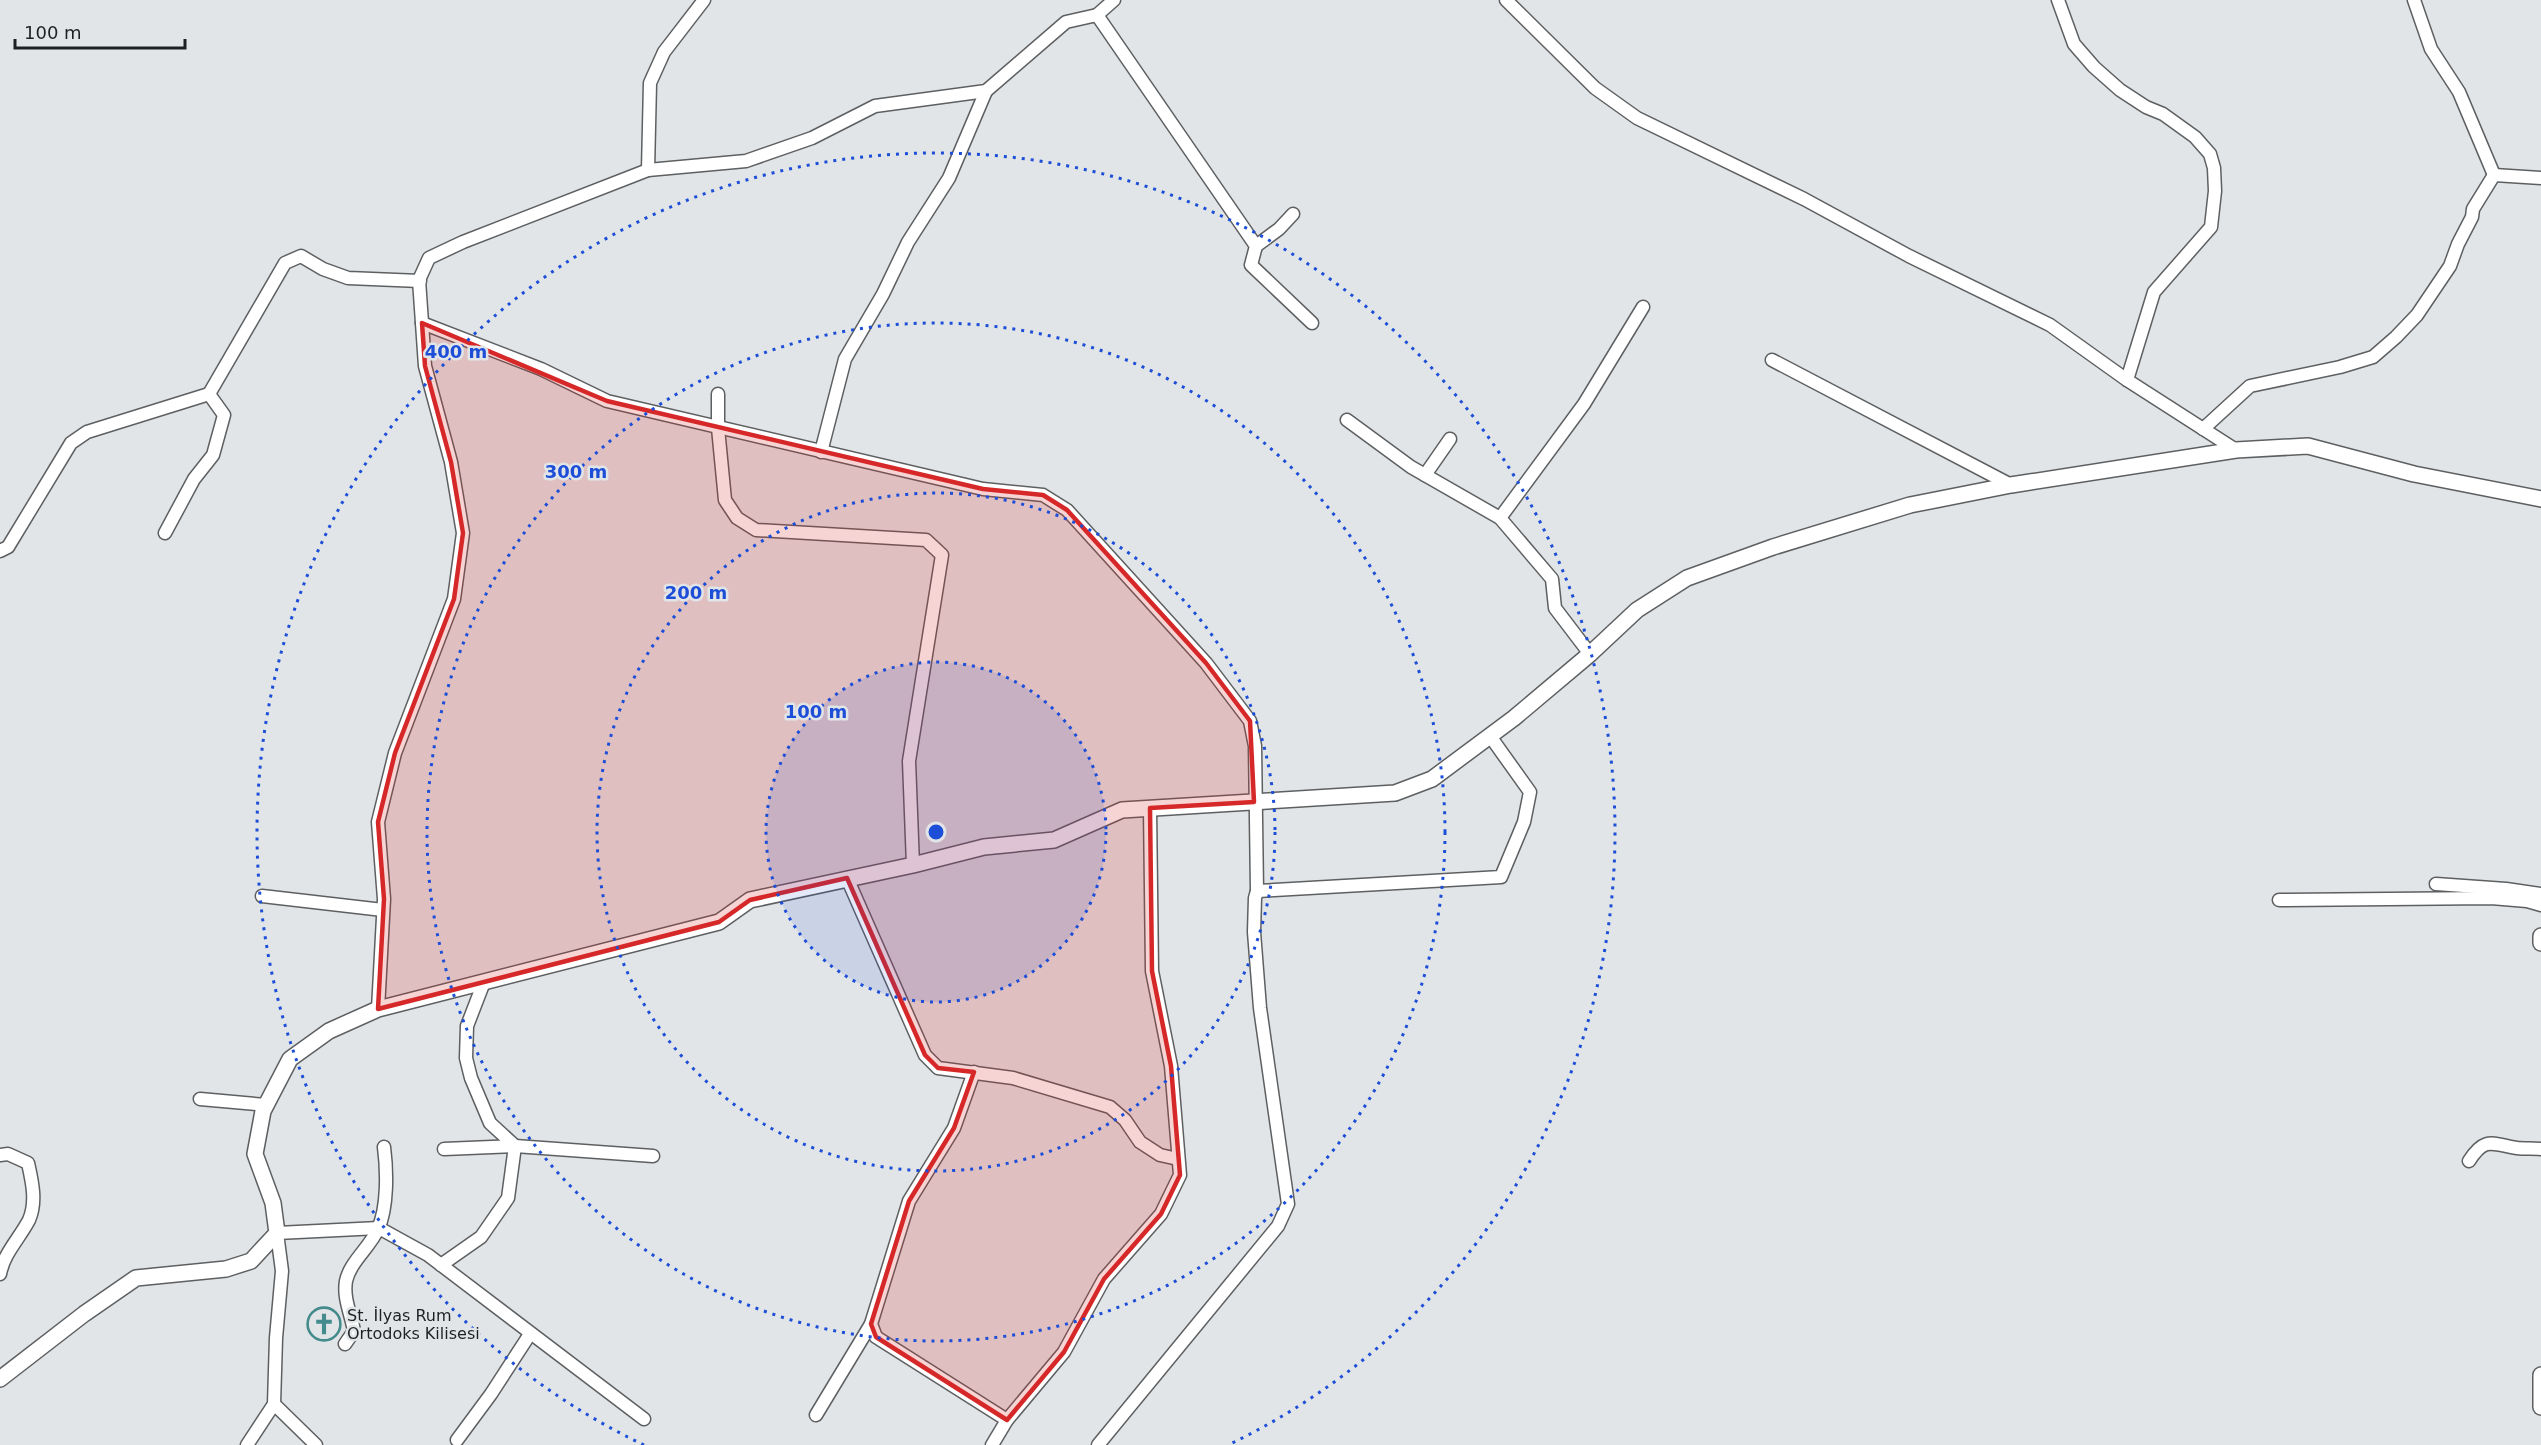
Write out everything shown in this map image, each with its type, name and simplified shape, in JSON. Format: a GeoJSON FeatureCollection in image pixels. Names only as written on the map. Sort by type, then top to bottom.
{"type":"FeatureCollection","features":[{"type":"Feature","properties":{"kind":"street"},"geometry":{"type":"LineString","coordinates":[[648,170],[650,83],[664,52],[704,0]]}},
{"type":"Feature","properties":{"kind":"street"},"geometry":{"type":"LineString","coordinates":[[821,453],[845,359],[883,294],[908,242],[949,178],[986,91],[1066,22],[1097,15],[1114,0]]}},
{"type":"Feature","properties":{"kind":"street"},"geometry":{"type":"LineString","coordinates":[[1506,0],[1595,88],[1637,118],[1804,199],[1909,256],[2050,325],[2127,380],[2236,450]]}},
{"type":"Feature","properties":{"kind":"street"},"geometry":{"type":"LineString","coordinates":[[2058,0],[2074,44],[2094,67],[2120,90],[2146,107],[2163,114],[2195,137],[2210,154],[2214,168],[2215,191],[2211,227],[2154,292],[2127,380]]}},
{"type":"Feature","properties":{"kind":"street"},"geometry":{"type":"LineString","coordinates":[[2414,0],[2431,49],[2459,92],[2494,175]]}},
{"type":"Feature","properties":{"kind":"street"},"geometry":{"type":"LineString","coordinates":[[1097,15],[1256,246]]}},
{"type":"Feature","properties":{"kind":"street"},"geometry":{"type":"LineString","coordinates":[[378,1009],[383,910],[378,822],[395,753],[454,599],[464,532],[451,462],[425,366],[420,281],[429,258],[463,242],[648,170],[746,161],[812,138],[875,106],[986,91]]}},
{"type":"Feature","properties":{"kind":"street"},"geometry":{"type":"LineString","coordinates":[[2204,429],[2250,386],[2340,367],[2373,357],[2396,337],[2417,315],[2450,266],[2472,217],[2473,209],[2494,175]]}},
{"type":"Feature","properties":{"kind":"street"},"geometry":{"type":"LineString","coordinates":[[2494,175],[2541,178]]}},
{"type":"Feature","properties":{"kind":"street"},"geometry":{"type":"LineString","coordinates":[[1293,214],[1279,229],[1256,246],[1251,266],[1312,323]]}},
{"type":"Feature","properties":{"kind":"street"},"geometry":{"type":"LineString","coordinates":[[0,550],[8,547],[71,443],[87,432],[209,394],[285,263],[301,256],[323,269],[348,278],[420,281]]}},
{"type":"Feature","properties":{"kind":"street"},"geometry":{"type":"LineString","coordinates":[[1500,518],[1584,404],[1642,307]]}},
{"type":"Feature","properties":{"kind":"street"},"geometry":{"type":"LineString","coordinates":[[422,323],[541,369],[607,401],[821,453],[983,489],[1043,495],[1067,510],[1206,663],[1250,721],[1255,746],[1257,891],[1254,932],[1260,1008],[1288,1204],[1278,1226],[1098,1445]]}},
{"type":"Feature","properties":{"kind":"street"},"geometry":{"type":"LineString","coordinates":[[1772,360],[2011,485]]}},
{"type":"Feature","properties":{"kind":"street"},"geometry":{"type":"LineString","coordinates":[[165,533],[194,479],[213,455],[224,415],[209,394]]}},
{"type":"Feature","properties":{"kind":"street"},"geometry":{"type":"LineString","coordinates":[[718,394],[718,428],[725,500],[737,518],[756,530],[926,540],[942,555],[909,761],[913,865]]}},
{"type":"Feature","properties":{"kind":"street"},"geometry":{"type":"LineString","coordinates":[[1347,420],[1425,475],[1500,518],[1552,579],[1555,608],[1590,654]]}},
{"type":"Feature","properties":{"kind":"street"},"geometry":{"type":"LineString","coordinates":[[1425,475],[1450,439]]}},
{"type":"Feature","properties":{"kind":"street"},"geometry":{"type":"LineString","coordinates":[[247,1445],[274,1404],[276,1338],[282,1271],[273,1203],[255,1154],[263,1111],[290,1059],[329,1031],[378,1009],[719,922],[750,900],[913,865],[984,847],[1054,840],[1122,810],[1395,793],[1432,779],[1490,736],[1590,654],[1637,610],[1687,578],[1773,547],[1910,505],[2011,485],[2236,450],[2308,446],[2415,474],[2541,499]]}},
{"type":"Feature","properties":{"kind":"street"},"geometry":{"type":"LineString","coordinates":[[1257,891],[1500,877],[1524,822],[1530,792],[1490,736]]}},
{"type":"Feature","properties":{"kind":"street"},"geometry":{"type":"LineString","coordinates":[[992,1445],[1006,1420],[1064,1352],[1104,1279],[1161,1214],[1180,1175],[1171,1066],[1152,971],[1150,808]]}},
{"type":"Feature","properties":{"kind":"street"},"geometry":{"type":"LineString","coordinates":[[847,879],[926,1055],[938,1068],[1013,1078],[1110,1107],[1125,1120],[1140,1142],[1160,1155],[1178,1159]]}},
{"type":"Feature","properties":{"kind":"street"},"geometry":{"type":"LineString","coordinates":[[2436,884],[2541,894]]}},
{"type":"Feature","properties":{"kind":"street"},"geometry":{"type":"LineString","coordinates":[[262,896],[383,910]]}},
{"type":"Feature","properties":{"kind":"street"},"geometry":{"type":"LineString","coordinates":[[2279,900],[2491,898],[2527,901],[2541,905]]}},
{"type":"Feature","properties":{"kind":"street"},"geometry":{"type":"LineString","coordinates":[[2541,936],[2541,943]]}},
{"type":"Feature","properties":{"kind":"street"},"geometry":{"type":"LineString","coordinates":[[484,982],[467,1026],[466,1058],[471,1078],[490,1123],[515,1146]]}},
{"type":"Feature","properties":{"kind":"street"},"geometry":{"type":"LineString","coordinates":[[816,1415],[871,1324],[909,1201],[954,1128],[974,1072]]}},
{"type":"Feature","properties":{"kind":"street"},"geometry":{"type":"LineString","coordinates":[[200,1100],[266,1105]]}},
{"type":"Feature","properties":{"kind":"street"},"geometry":{"type":"LineString","coordinates":[[2469,1161],[2477,1148],[2491,1142],[2517,1148],[2541,1149]]}},
{"type":"Feature","properties":{"kind":"street"},"geometry":{"type":"LineString","coordinates":[[441,1265],[481,1237],[508,1198],[515,1146]]}},
{"type":"Feature","properties":{"kind":"street"},"geometry":{"type":"LineString","coordinates":[[444,1149],[515,1146],[653,1156]]}},
{"type":"Feature","properties":{"kind":"street"},"geometry":{"type":"LineString","coordinates":[[345,1344],[354,1331],[345,1294],[347,1278],[379,1228],[388,1178],[384,1147]]}},
{"type":"Feature","properties":{"kind":"street"},"geometry":{"type":"LineString","coordinates":[[0,1155],[8,1154],[28,1163],[34,1192],[30,1218],[2,1262],[0,1274]]}},
{"type":"Feature","properties":{"kind":"street"},"geometry":{"type":"LineString","coordinates":[[0,1379],[84,1314],[136,1278],[226,1269],[251,1262],[276,1233],[379,1228],[428,1255],[644,1419]]}},
{"type":"Feature","properties":{"kind":"street"},"geometry":{"type":"LineString","coordinates":[[871,1324],[876,1337],[1006,1420]]}},
{"type":"Feature","properties":{"kind":"street"},"geometry":{"type":"LineString","coordinates":[[457,1440],[491,1394],[530,1334]]}},
{"type":"Feature","properties":{"kind":"street"},"geometry":{"type":"LineString","coordinates":[[2541,1376],[2541,1407]]}},
{"type":"Feature","properties":{"kind":"street"},"geometry":{"type":"LineString","coordinates":[[274,1404],[316,1445]]}},
{"type":"Feature","properties":{"kind":"highlighted area"},"geometry":{"type":"Polygon","coordinates":[[[422,323],[607,401],[983,489],[1043,495],[1067,510],[1206,663],[1250,721],[1254,802],[1150,808],[1152,971],[1171,1066],[1180,1175],[1161,1214],[1104,1279],[1064,1352],[1007,1420],[876,1337],[871,1324],[909,1201],[954,1128],[974,1072],[938,1068],[925,1055],[847,878],[750,900],[719,922],[378,1009],[384,899],[378,822],[395,753],[454,599],[463,533],[451,462],[425,366],[422,323]]]}},
{"type":"Feature","properties":{"kind":"place","name":"St. İlyas Rum Ortodoks Kilisesi"},"geometry":{"type":"Point","coordinates":[324,1324]}}]}
